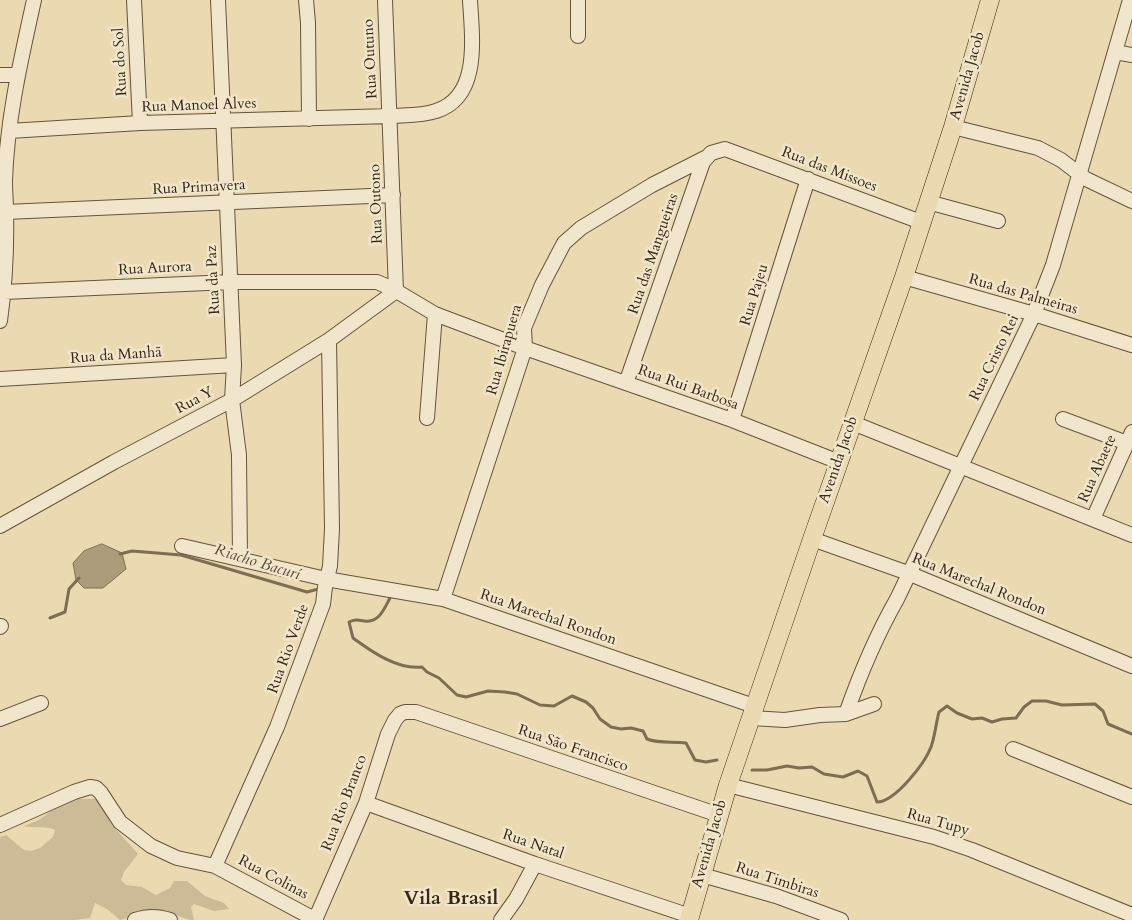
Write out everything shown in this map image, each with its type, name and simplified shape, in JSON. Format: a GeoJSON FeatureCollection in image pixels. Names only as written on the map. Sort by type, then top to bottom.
{"type":"FeatureCollection","features":[{"type":"Feature","properties":{"kind":"main road","name":"Avenida Jacob"},"geometry":{"type":"LineString","coordinates":[[689,918],[728,785],[904,277],[953,127],[990,0]]}},
{"type":"Feature","properties":{"kind":"street"},"geometry":{"type":"LineString","coordinates":[[0,322],[4,292],[2,254],[6,212],[3,164],[18,74],[34,0]]}},
{"type":"Feature","properties":{"kind":"street","name":"Rua do Sol"},"geometry":{"type":"LineString","coordinates":[[134,0],[140,124]]}},
{"type":"Feature","properties":{"kind":"street","name":"Rua da Paz"},"geometry":{"type":"LineString","coordinates":[[218,0],[234,365],[232,400],[239,454],[240,559]]}},
{"type":"Feature","properties":{"kind":"street"},"geometry":{"type":"LineString","coordinates":[[306,0],[309,119]]}},
{"type":"Feature","properties":{"kind":"street","name":"Rua Outuno"},"geometry":{"type":"LineString","coordinates":[[385,0],[390,116]]}},
{"type":"Feature","properties":{"kind":"street","name":"Rua Manoel Alves"},"geometry":{"type":"LineString","coordinates":[[9,131],[140,124],[390,116],[437,111],[452,104],[462,93],[468,77],[472,44],[470,0]]}},
{"type":"Feature","properties":{"kind":"street"},"geometry":{"type":"LineString","coordinates":[[578,0],[578,36]]}},
{"type":"Feature","properties":{"kind":"street","name":"Rua Cristo Rei"},"geometry":{"type":"LineString","coordinates":[[846,714],[871,649],[1034,314],[1053,265],[1130,0]]}},
{"type":"Feature","properties":{"kind":"street"},"geometry":{"type":"LineString","coordinates":[[1115,52],[1132,56]]}},
{"type":"Feature","properties":{"kind":"street"},"geometry":{"type":"LineString","coordinates":[[0,75],[18,74]]}},
{"type":"Feature","properties":{"kind":"street","name":"Rua Outono"},"geometry":{"type":"LineString","coordinates":[[390,116],[396,291]]}},
{"type":"Feature","properties":{"kind":"street"},"geometry":{"type":"LineString","coordinates":[[953,127],[1038,148],[1061,160],[1079,174],[1132,201]]}},
{"type":"Feature","properties":{"kind":"street","name":"Rua das Missoes"},"geometry":{"type":"LineString","coordinates":[[707,157],[711,153],[725,149],[921,222]]}},
{"type":"Feature","properties":{"kind":"street","name":"Rua Ibirapuera"},"geometry":{"type":"LineString","coordinates":[[443,599],[525,348],[524,328],[542,285],[564,243],[581,228],[652,185],[707,157]]}},
{"type":"Feature","properties":{"kind":"street","name":"Rua das Mangueiras"},"geometry":{"type":"LineString","coordinates":[[626,383],[703,162],[707,157]]}},
{"type":"Feature","properties":{"kind":"street","name":"Rua Pajeu"},"geometry":{"type":"LineString","coordinates":[[732,420],[808,179]]}},
{"type":"Feature","properties":{"kind":"street","name":"Rua Primavera"},"geometry":{"type":"LineString","coordinates":[[6,212],[393,195]]}},
{"type":"Feature","properties":{"kind":"street"},"geometry":{"type":"LineString","coordinates":[[928,202],[998,221]]}},
{"type":"Feature","properties":{"kind":"street","name":"Rua das Palmeiras"},"geometry":{"type":"LineString","coordinates":[[904,277],[1034,314],[1132,345]]}},
{"type":"Feature","properties":{"kind":"street","name":"Rua Aurora"},"geometry":{"type":"LineString","coordinates":[[4,292],[230,282],[372,282],[382,284],[396,291],[435,314]]}},
{"type":"Feature","properties":{"kind":"street","name":"Rua Y"},"geometry":{"type":"LineString","coordinates":[[0,526],[114,462],[232,400],[329,340],[396,291]]}},
{"type":"Feature","properties":{"kind":"street"},"geometry":{"type":"LineString","coordinates":[[427,418],[435,314]]}},
{"type":"Feature","properties":{"kind":"street","name":"Rua Rui Barbosa"},"geometry":{"type":"LineString","coordinates":[[435,314],[525,348],[732,420],[839,462]]}},
{"type":"Feature","properties":{"kind":"street","name":"Rua Rio Verde"},"geometry":{"type":"LineString","coordinates":[[215,866],[277,727],[323,604],[326,579],[330,566],[332,529],[329,340]]}},
{"type":"Feature","properties":{"kind":"street","name":"Rua da Manhã"},"geometry":{"type":"LineString","coordinates":[[0,380],[234,365]]}},
{"type":"Feature","properties":{"kind":"street"},"geometry":{"type":"LineString","coordinates":[[1064,419],[1130,438]]}},
{"type":"Feature","properties":{"kind":"street"},"geometry":{"type":"LineString","coordinates":[[853,423],[1132,535]]}},
{"type":"Feature","properties":{"kind":"street","name":"Rua Abaete"},"geometry":{"type":"LineString","coordinates":[[1093,518],[1130,438]]}},
{"type":"Feature","properties":{"kind":"street","name":"Rua Marechal Rondon"},"geometry":{"type":"LineString","coordinates":[[812,539],[908,574],[1132,666]]}},
{"type":"Feature","properties":{"kind":"street","name":"Rua Marechal Rondon"},"geometry":{"type":"LineString","coordinates":[[182,546],[326,579],[443,599],[753,712],[785,720],[820,715],[846,714],[874,704]]}},
{"type":"Feature","properties":{"kind":"street"},"geometry":{"type":"LineString","coordinates":[[0,720],[41,703]]}},
{"type":"Feature","properties":{"kind":"street","name":"Rua Rio Branco"},"geometry":{"type":"LineString","coordinates":[[315,920],[366,803],[388,734],[400,714],[416,712]]}},
{"type":"Feature","properties":{"kind":"street","name":"Rua São Francisco"},"geometry":{"type":"LineString","coordinates":[[416,712],[719,816]]}},
{"type":"Feature","properties":{"kind":"street"},"geometry":{"type":"LineString","coordinates":[[1013,749],[1132,797]]}},
{"type":"Feature","properties":{"kind":"street","name":"Rua Tupy"},"geometry":{"type":"LineString","coordinates":[[728,785],[934,837],[972,850],[1132,915]]}},
{"type":"Feature","properties":{"kind":"street","name":"Rua Colinas"},"geometry":{"type":"LineString","coordinates":[[0,825],[74,792],[93,787],[99,790],[120,822],[150,846],[176,858],[215,866],[315,920]]}},
{"type":"Feature","properties":{"kind":"street","name":"Rua Natal"},"geometry":{"type":"LineString","coordinates":[[366,803],[689,918]]}},
{"type":"Feature","properties":{"kind":"street"},"geometry":{"type":"LineString","coordinates":[[501,920],[516,899],[534,864]]}},
{"type":"Feature","properties":{"kind":"street","name":"Rua Timbiras"},"geometry":{"type":"LineString","coordinates":[[702,875],[776,896],[841,920]]}},
{"type":"Feature","properties":{"kind":"street"},"geometry":{"type":"LineString","coordinates":[[135,920],[146,916],[170,920]]}},
{"type":"Feature","properties":{"kind":"shaded area"},"geometry":{"type":"Polygon","coordinates":[[[102,544],[122,553],[126,569],[103,588],[84,588],[76,580],[73,563],[84,551],[102,544]]]}},
{"type":"Feature","properties":{"kind":"shaded area"},"geometry":{"type":"Polygon","coordinates":[[[71,799],[95,799],[101,803],[111,824],[138,854],[124,872],[121,880],[126,885],[142,887],[156,895],[170,888],[174,881],[187,881],[205,896],[224,903],[229,909],[214,911],[194,904],[191,907],[194,920],[163,911],[147,912],[120,920],[107,909],[95,903],[90,918],[74,920],[0,920],[0,837],[6,835],[24,850],[31,851],[40,848],[53,837],[55,830],[24,826],[39,820],[63,802],[71,799]]]}},
{"type":"Feature","properties":{"kind":"waterway","name":"Riacho Bacurí"},"geometry":{"type":"LineString","coordinates":[[120,554],[132,551],[181,555],[307,592],[322,588]]}},
{"type":"Feature","properties":{"kind":"waterway","name":"Riacho Bacurí"},"geometry":{"type":"LineString","coordinates":[[50,618],[65,612],[69,589],[79,578]]}},
{"type":"Feature","properties":{"kind":"waterway","name":"Riacho Bacurí"},"geometry":{"type":"LineString","coordinates":[[388,594],[390,598],[377,618],[370,621],[353,620],[349,622],[353,638],[395,663],[404,666],[422,667],[439,678],[457,695],[466,697],[488,691],[505,692],[517,694],[540,705],[554,706],[572,696],[586,702],[593,708],[600,719],[611,727],[643,731],[647,739],[652,741],[686,743],[695,760],[706,762],[717,760]]}},
{"type":"Feature","properties":{"kind":"waterway","name":"Riacho Bacurí"},"geometry":{"type":"LineString","coordinates":[[752,770],[767,770],[787,766],[799,768],[812,767],[824,774],[843,777],[858,771],[867,776],[877,802],[884,800],[892,796],[909,781],[923,762],[934,738],[939,712],[947,706],[957,713],[972,719],[982,718],[992,722],[1016,718],[1024,707],[1032,701],[1046,701],[1062,705],[1095,704],[1103,711],[1108,724],[1132,734]]}},
{"type":"Feature","properties":{"kind":"district","name":"Vila Brasil"},"geometry":{"type":"Point","coordinates":[451,899]}}]}
